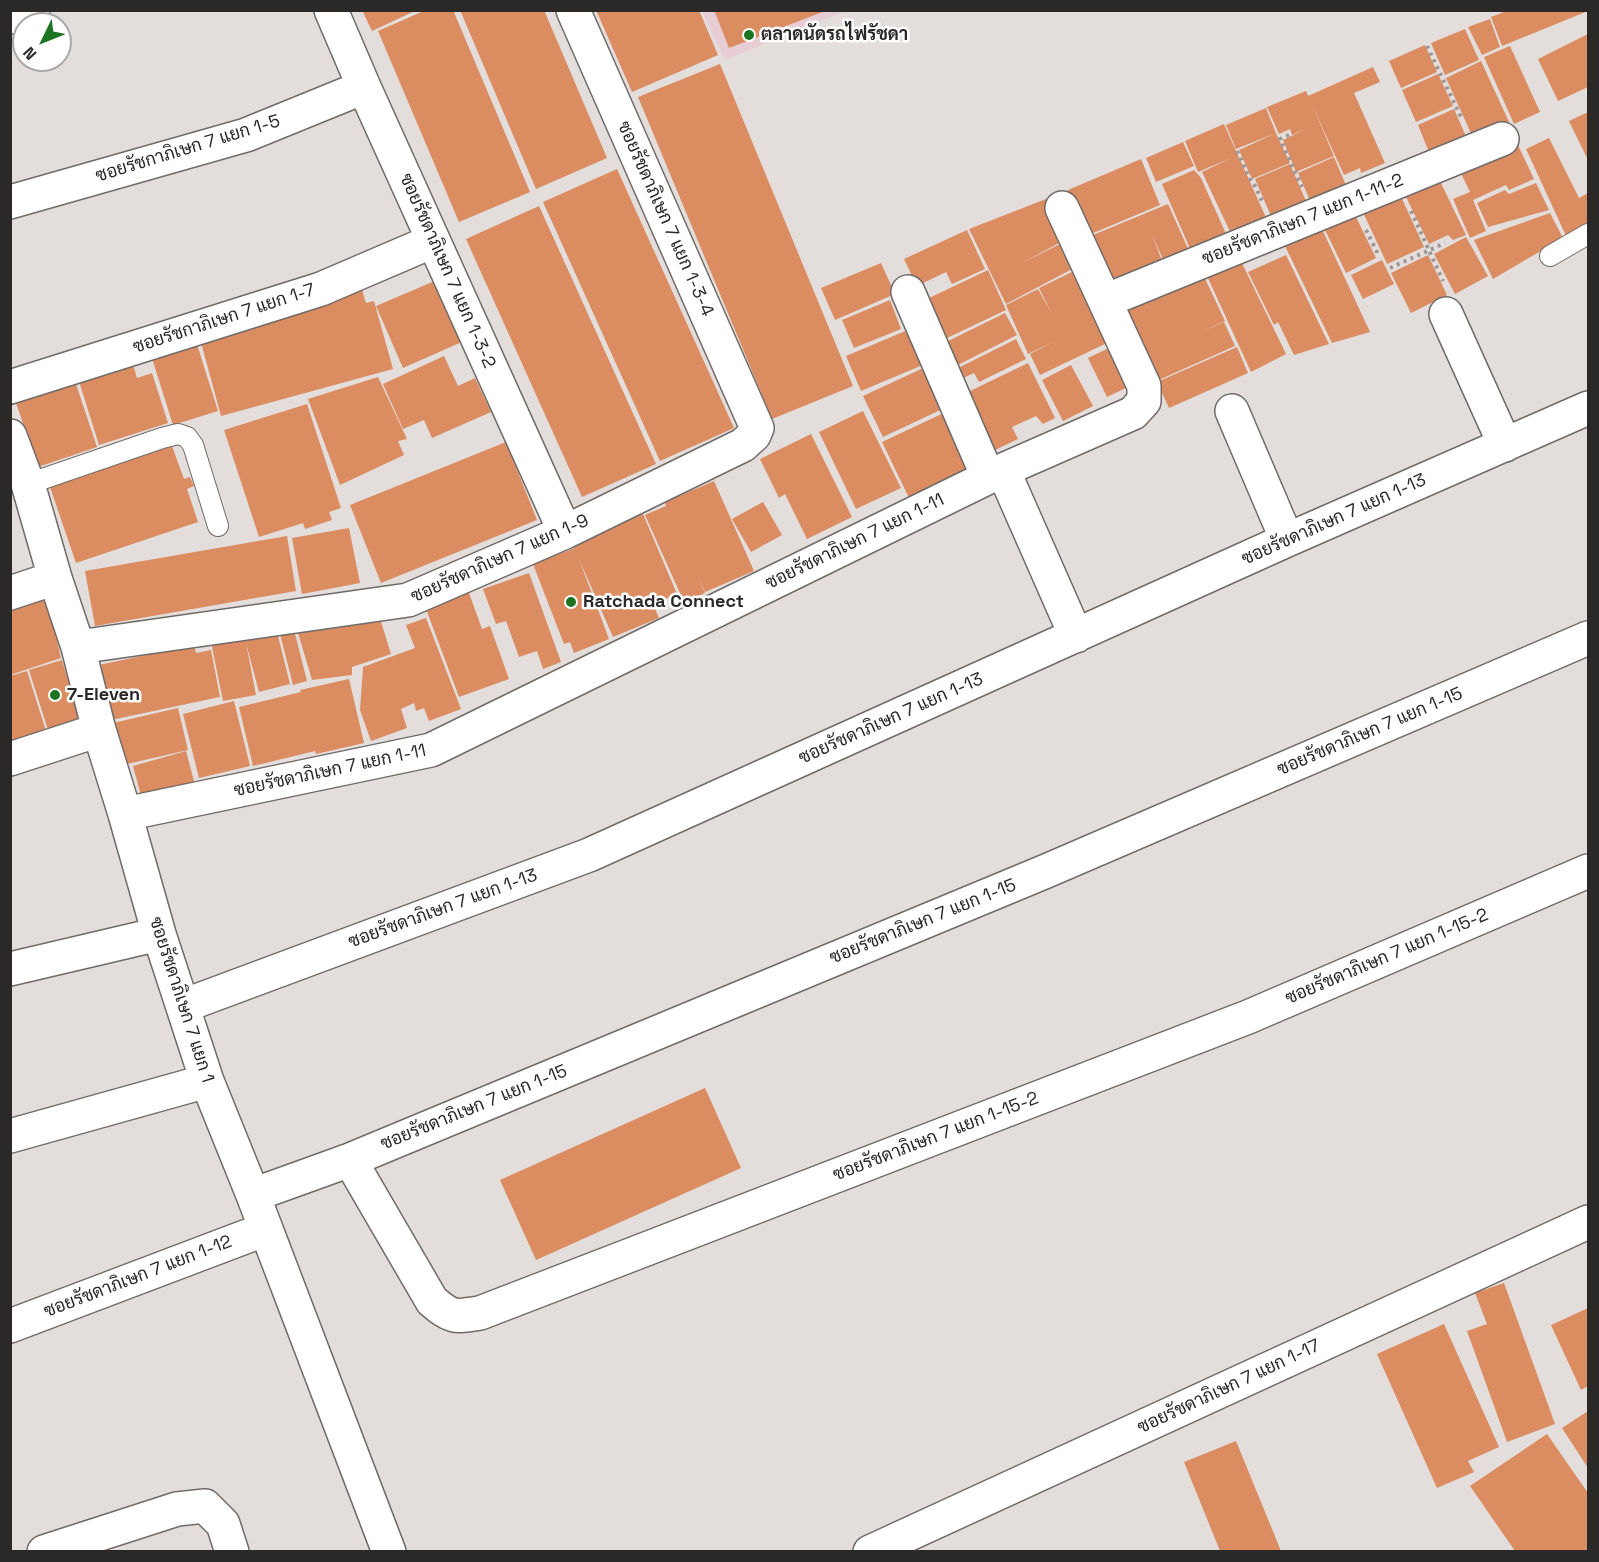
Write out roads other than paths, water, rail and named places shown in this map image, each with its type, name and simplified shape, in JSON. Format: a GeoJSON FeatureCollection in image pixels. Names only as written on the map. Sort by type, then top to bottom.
{"type":"FeatureCollection","features":[{"type":"Feature","properties":{"kind":"street"},"geometry":{"type":"LineString","coordinates":[[10,17],[33,10]]}},
{"type":"Feature","properties":{"kind":"street","name":"ซอยรัชดาภิเษก 7 แยก 1-3-2"},"geometry":{"type":"LineString","coordinates":[[331,10],[565,532]]}},
{"type":"Feature","properties":{"kind":"street","name":"ซอยรัชดาภิเษก 7 แยก 1-3-4"},"geometry":{"type":"LineString","coordinates":[[573,10],[757,428]]}},
{"type":"Feature","properties":{"kind":"street","name":"ซอยรัชกาภิเษก 7 แยก 1-5"},"geometry":{"type":"LineString","coordinates":[[10,202],[246,135],[364,87]]}},
{"type":"Feature","properties":{"kind":"street","name":"ซอยรัชดาภิเษก 7 แยก 1-11-2"},"geometry":{"type":"LineString","coordinates":[[1105,301],[1489,145]]}},
{"type":"Feature","properties":{"kind":"street","name":"ซอยรัชดาภิเษก 7 แยก 1-11"},"geometry":{"type":"LineString","coordinates":[[125,814],[431,750],[996,473],[1133,413],[1144,401],[1144,386],[1062,208]]}},
{"type":"Feature","properties":{"kind":"street","name":"ซอยรัชกาภิเษก 7 แยก 1-7"},"geometry":{"type":"LineString","coordinates":[[10,387],[321,289],[433,241]]}},
{"type":"Feature","properties":{"kind":"street"},"geometry":{"type":"LineString","coordinates":[[908,292],[1076,636]]}},
{"type":"Feature","properties":{"kind":"street"},"geometry":{"type":"LineString","coordinates":[[1446,300],[1505,445]]}},
{"type":"Feature","properties":{"kind":"street","name":"ซอยรัชดาภิเษก 7 แยก 1-13"},"geometry":{"type":"LineString","coordinates":[[183,1006],[589,855],[1287,540],[1588,408]]}},
{"type":"Feature","properties":{"kind":"street"},"geometry":{"type":"LineString","coordinates":[[1232,411],[1287,540]]}},
{"type":"Feature","properties":{"kind":"street","name":"ซอยรัชดาภิเษก 7 แยก 1-9"},"geometry":{"type":"LineString","coordinates":[[78,647],[408,600],[565,532],[743,445],[754,435],[757,428]]}},
{"type":"Feature","properties":{"kind":"street","name":"ซอยรัชดาภิเษก 7 แยก 1"},"geometry":{"type":"LineString","coordinates":[[10,436],[28,484],[78,647],[99,730],[159,934],[207,1081],[254,1195],[388,1551]]}},
{"type":"Feature","properties":{"kind":"street"},"geometry":{"type":"LineString","coordinates":[[10,594],[55,578]]}},
{"type":"Feature","properties":{"kind":"street","name":"ซอยรัชดาภิเษก 7 แยก 1-15"},"geometry":{"type":"LineString","coordinates":[[254,1195],[350,1160],[1044,872],[1588,638]]}},
{"type":"Feature","properties":{"kind":"street"},"geometry":{"type":"LineString","coordinates":[[10,759],[99,730]]}},
{"type":"Feature","properties":{"kind":"street","name":"ซอยรัชดาภิเษก 7 แยก 1-15-2"},"geometry":{"type":"LineString","coordinates":[[350,1160],[432,1301],[445,1312],[458,1317],[480,1313],[1248,1017],[1588,871]]}},
{"type":"Feature","properties":{"kind":"street"},"geometry":{"type":"LineString","coordinates":[[10,969],[159,934]]}},
{"type":"Feature","properties":{"kind":"street"},"geometry":{"type":"LineString","coordinates":[[10,1136],[207,1081]]}},
{"type":"Feature","properties":{"kind":"street","name":"ซอยรัชดาภิเษก 7 แยก 1-17"},"geometry":{"type":"LineString","coordinates":[[870,1551],[1588,1222]]}},
{"type":"Feature","properties":{"kind":"street","name":"ซอยรัชดาภิเษก 7 แยก 1-12"},"geometry":{"type":"LineString","coordinates":[[10,1326],[266,1229]]}},
{"type":"Feature","properties":{"kind":"street"},"geometry":{"type":"LineString","coordinates":[[44,1551],[177,1509],[205,1506],[223,1524],[232,1551]]}},
{"type":"Feature","properties":{"kind":"lane"},"geometry":{"type":"LineString","coordinates":[[1550,256],[1588,234]]}},
{"type":"Feature","properties":{"kind":"lane"},"geometry":{"type":"LineString","coordinates":[[28,484],[178,434],[187,436],[193,446],[218,526]]}},
{"type":"Feature","properties":{"kind":"place","name":"ตลาดนัดรถไฟรัชดา"},"geometry":{"type":"Point","coordinates":[749,35]}},
{"type":"Feature","properties":{"kind":"place","name":"Ratchada Connect"},"geometry":{"type":"Point","coordinates":[571,602]}},
{"type":"Feature","properties":{"kind":"place","name":"7-Eleven"},"geometry":{"type":"Point","coordinates":[55,695]}}]}
